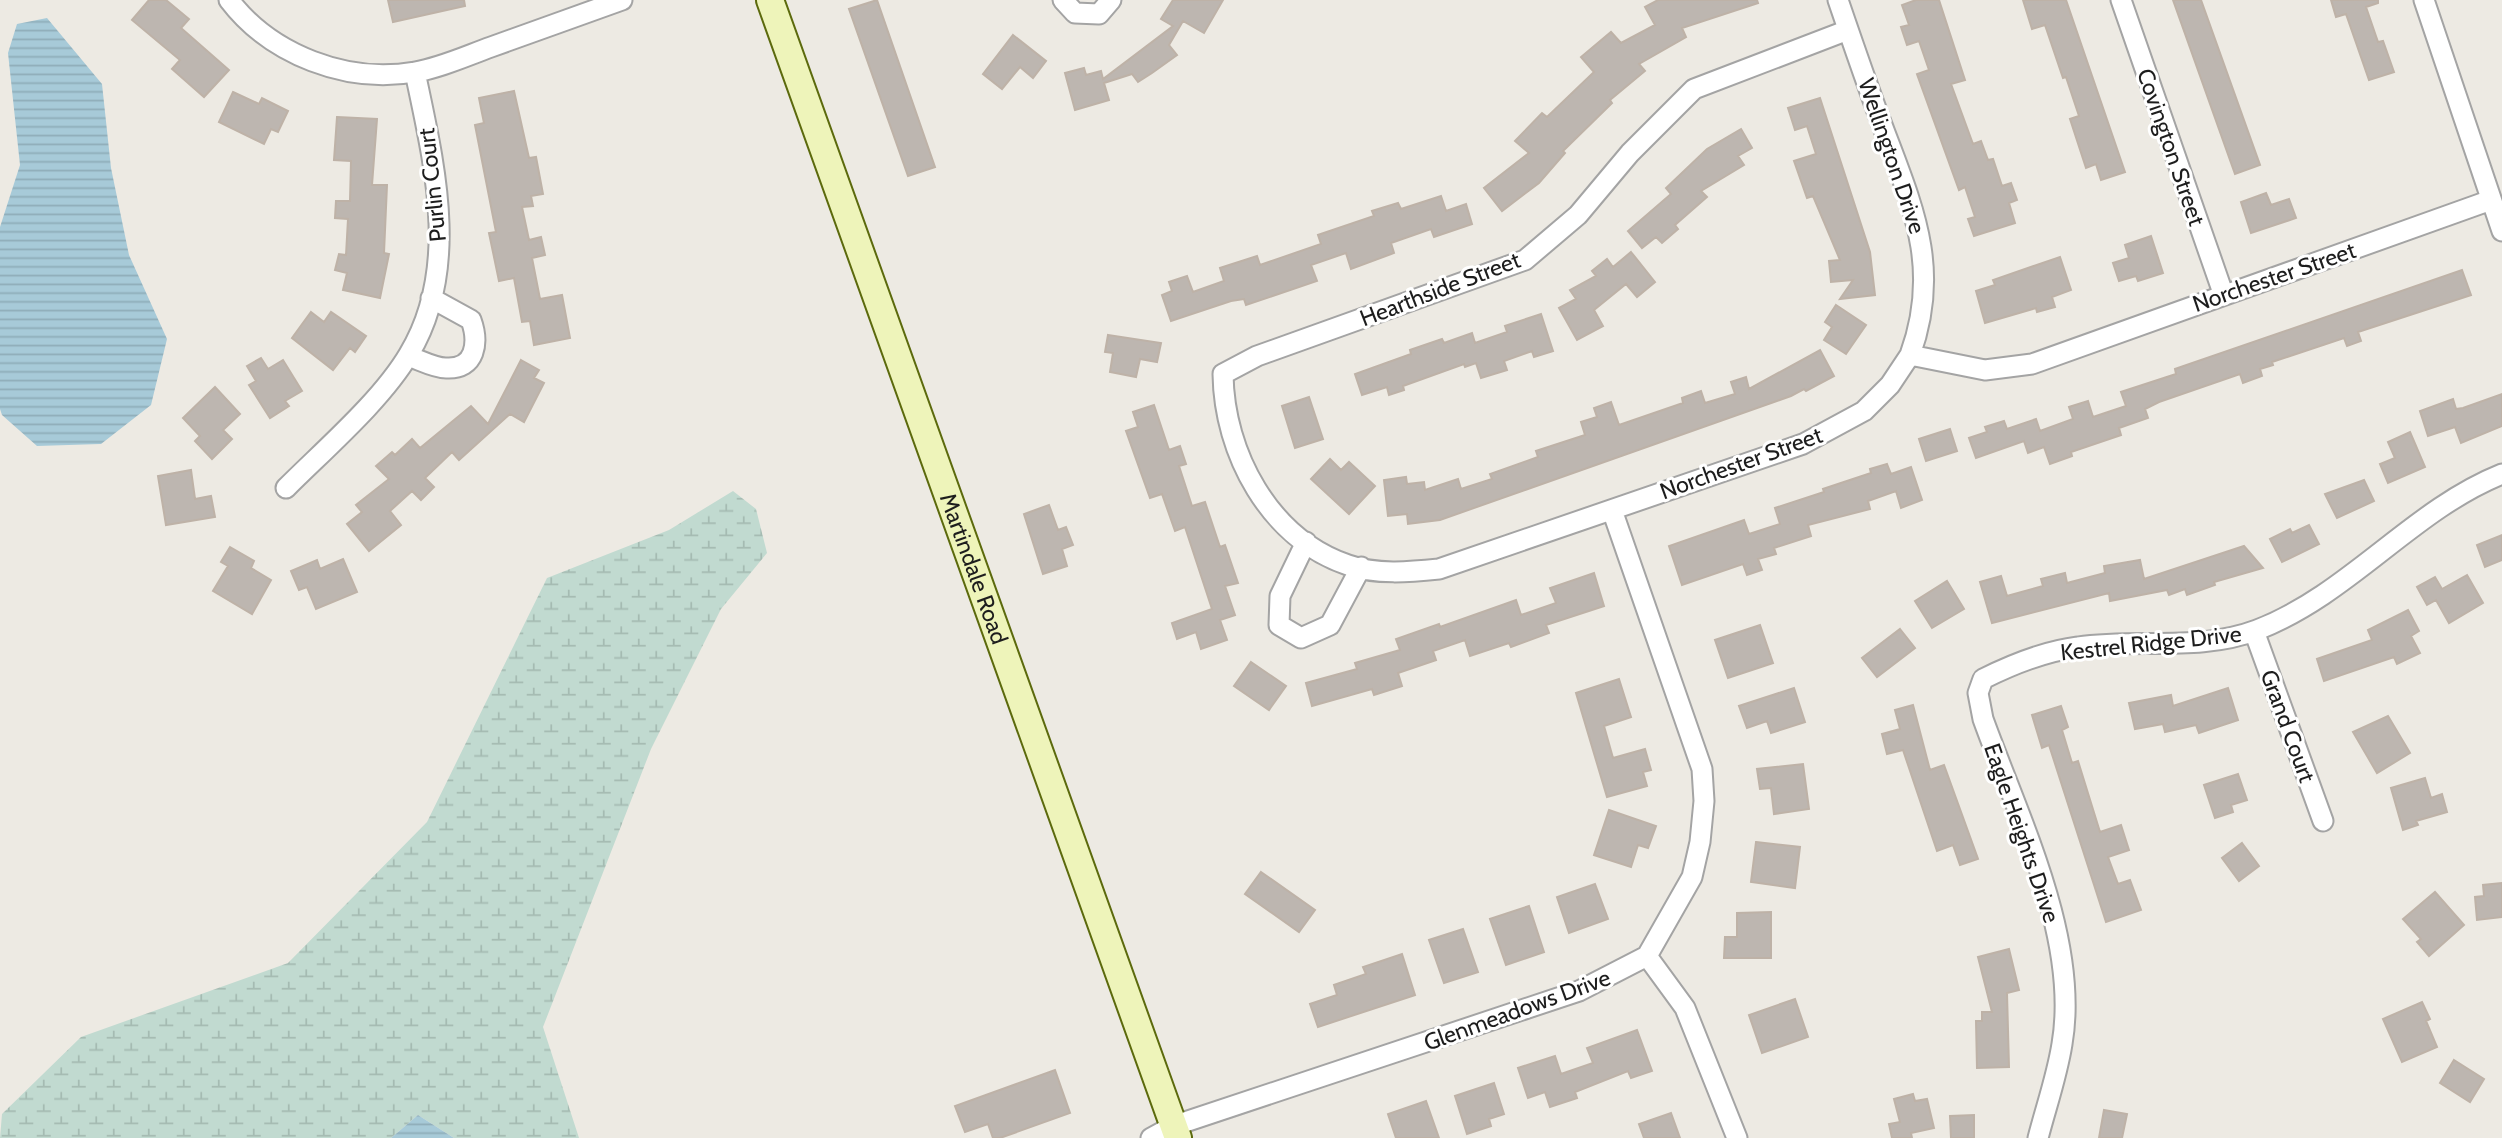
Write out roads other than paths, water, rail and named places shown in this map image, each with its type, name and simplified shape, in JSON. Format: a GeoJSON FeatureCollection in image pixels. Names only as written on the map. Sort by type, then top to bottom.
{"type":"FeatureCollection","features":[{"type":"Feature","properties":{"kind":"street"},"geometry":{"type":"LineString","coordinates":[[229,0],[240,14],[271,40],[306,59],[348,72],[415,72],[622,0]]}},
{"type":"Feature","properties":{"kind":"street","name":"Martindale Road"},"geometry":{"type":"LineString","coordinates":[[770,0],[1167,1134]]}},
{"type":"Feature","properties":{"kind":"street"},"geometry":{"type":"LineString","coordinates":[[1063,0],[1074,13],[1099,14],[1111,0]]}},
{"type":"Feature","properties":{"kind":"street","name":"Wellington Drive"},"geometry":{"type":"LineString","coordinates":[[1838,0],[1921,236],[1926,290],[1918,333],[1910,355]]}},
{"type":"Feature","properties":{"kind":"street","name":"Covington Street"},"geometry":{"type":"LineString","coordinates":[[2121,0],[2223,293]]}},
{"type":"Feature","properties":{"kind":"street"},"geometry":{"type":"LineString","coordinates":[[2424,0],[2502,231]]}},
{"type":"Feature","properties":{"kind":"street","name":"Hearthside Street"},"geometry":{"type":"LineString","coordinates":[[1328,555],[1306,542],[1273,514],[1244,468],[1223,406],[1223,374],[1257,356],[1525,260],[1578,215],[1630,153],[1694,89],[1849,30]]}},
{"type":"Feature","properties":{"kind":"street","name":"Purlin Court"},"geometry":{"type":"LineString","coordinates":[[286,488],[353,421],[408,356],[420,333],[431,298],[440,248],[440,221],[415,72]]}},
{"type":"Feature","properties":{"kind":"street","name":"Norchester Street"},"geometry":{"type":"LineString","coordinates":[[1328,555],[1349,565],[1403,573],[1439,569],[1803,444],[1837,428],[1864,411],[1890,384],[1910,355],[1985,370],[2032,364],[2069,353],[2223,293],[2491,200]]}},
{"type":"Feature","properties":{"kind":"street"},"geometry":{"type":"LineString","coordinates":[[408,356],[443,368],[457,368],[469,360],[475,349],[477,335],[471,320],[431,298]]}},
{"type":"Feature","properties":{"kind":"street","name":"Kestrel Ridge Drive"},"geometry":{"type":"LineString","coordinates":[[1978,694],[1983,679],[1996,672],[2078,647],[2177,644],[2254,631],[2294,614],[2343,583],[2419,523],[2502,474]]}},
{"type":"Feature","properties":{"kind":"street"},"geometry":{"type":"LineString","coordinates":[[1612,510],[1702,769],[1704,801],[1700,842],[1692,877],[1647,956],[1685,1008],[1722,1094],[1737,1138]]}},
{"type":"Feature","properties":{"kind":"street"},"geometry":{"type":"LineString","coordinates":[[1306,542],[1280,596],[1279,606],[1279,625],[1301,638],[1330,625],[1361,567]]}},
{"type":"Feature","properties":{"kind":"street","name":"Grand Court"},"geometry":{"type":"LineString","coordinates":[[2254,631],[2323,821]]}},
{"type":"Feature","properties":{"kind":"street","name":"Eagle Heights Drive"},"geometry":{"type":"LineString","coordinates":[[1978,694],[1983,719],[2055,919],[2063,967],[2063,1043],[2038,1138]]}},
{"type":"Feature","properties":{"kind":"street","name":"Glenmeadows Drive"},"geometry":{"type":"LineString","coordinates":[[1167,1134],[1579,991],[1647,956]]}},
{"type":"Feature","properties":{"kind":"water"},"geometry":{"type":"Polygon","coordinates":[[[47,18],[102,84],[111,168],[129,255],[167,339],[151,405],[101,444],[37,446],[2,415],[0,409],[0,227],[20,165],[8,53],[17,24],[47,18]]]}},
{"type":"Feature","properties":{"kind":"water"},"geometry":{"type":"Polygon","coordinates":[[[418,1115],[454,1138],[391,1138],[418,1115]]]}}]}
